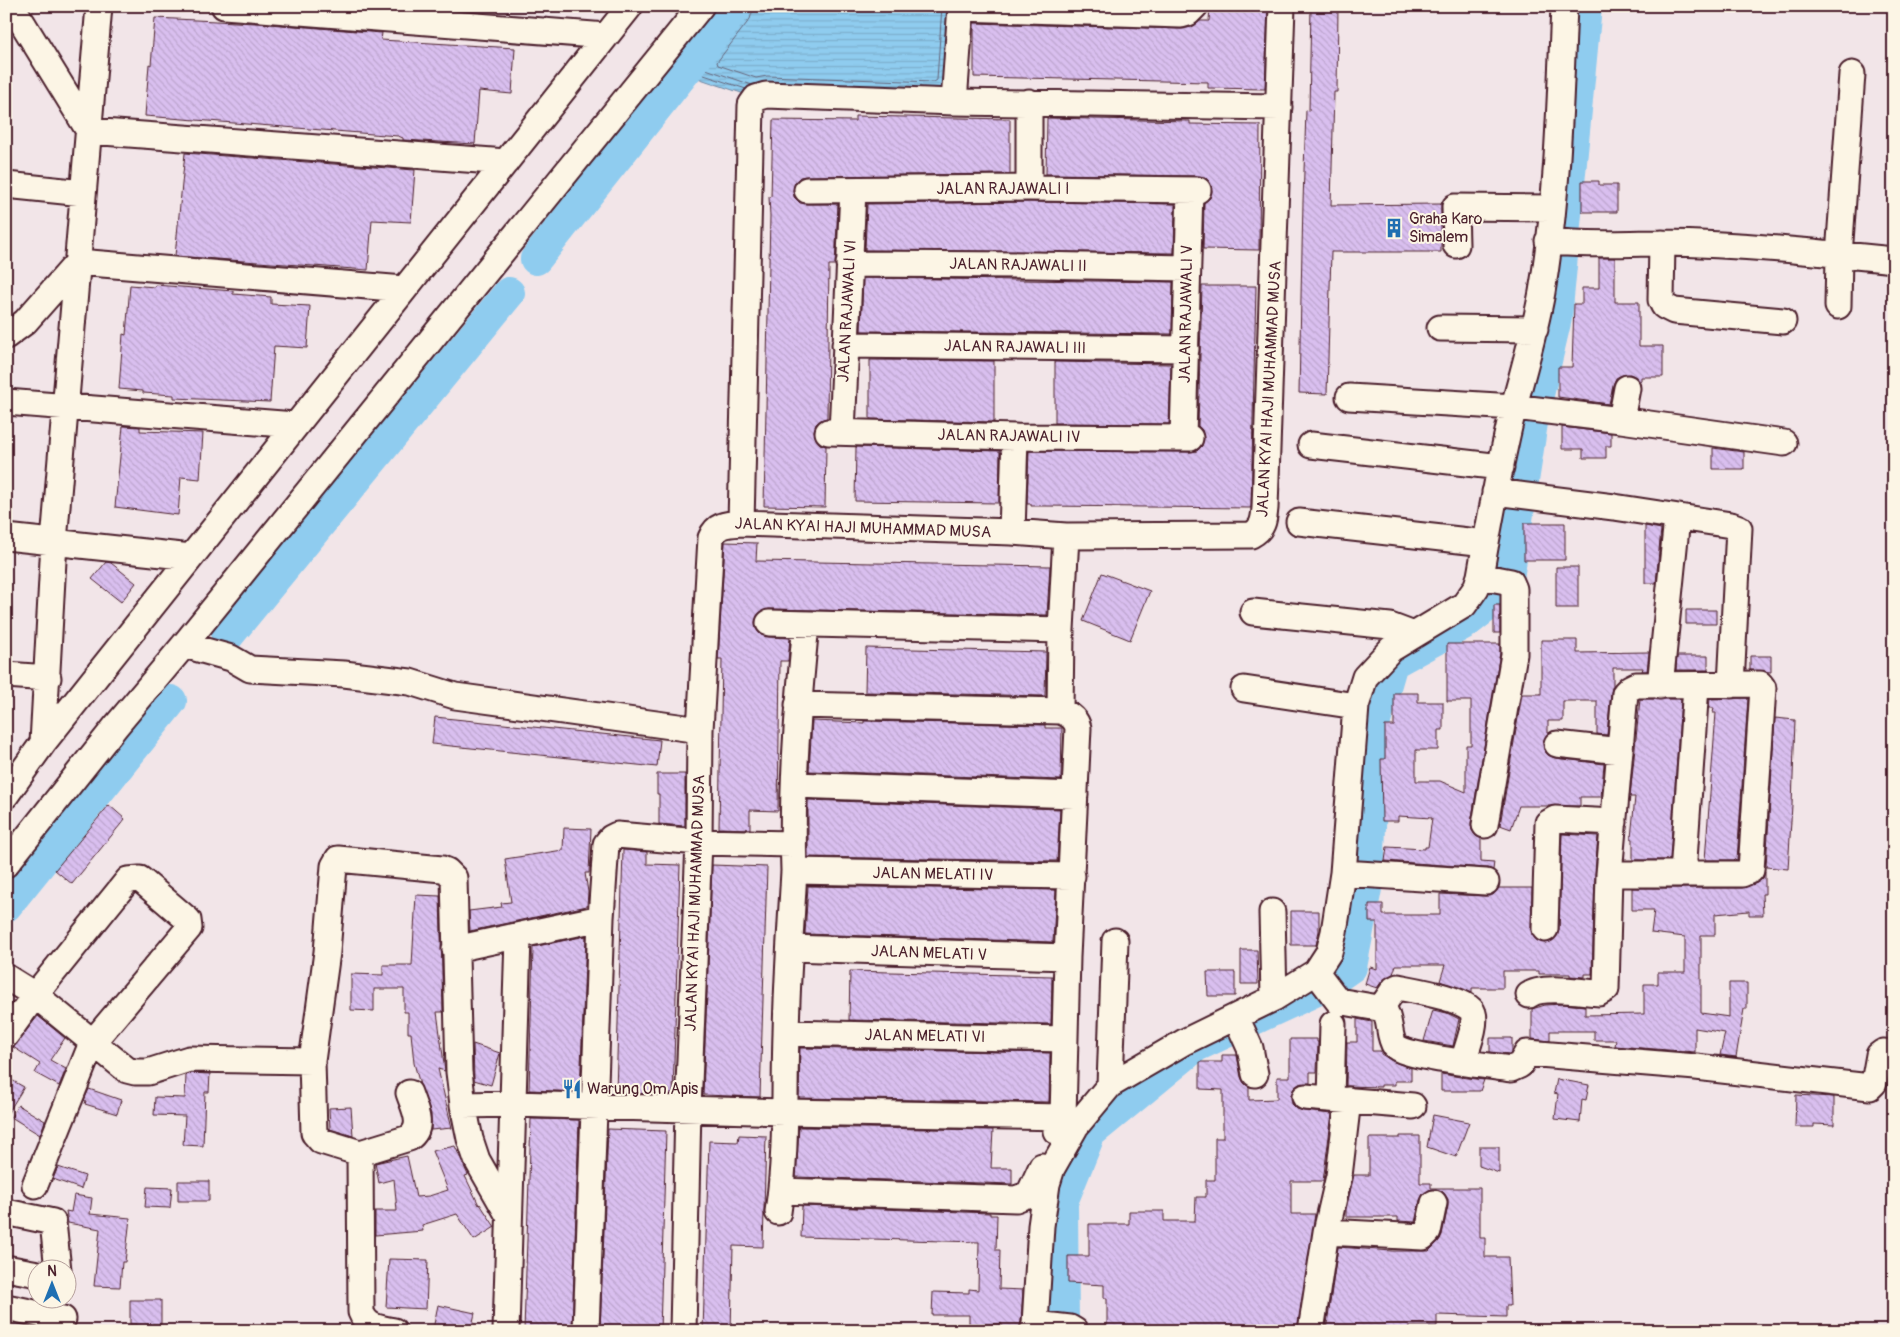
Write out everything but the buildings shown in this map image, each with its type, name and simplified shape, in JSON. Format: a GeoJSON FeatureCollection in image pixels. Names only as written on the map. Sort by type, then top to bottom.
{"type":"FeatureCollection","features":[{"type":"Feature","properties":{"kind":"street"},"geometry":{"type":"LineString","coordinates":[[12,6],[88,132]]}},
{"type":"Feature","properties":{"kind":"street"},"geometry":{"type":"LineString","coordinates":[[43,743],[54,542],[99,6]]}},
{"type":"Feature","properties":{"kind":"street"},"geometry":{"type":"LineString","coordinates":[[224,6],[606,36]]}},
{"type":"Feature","properties":{"kind":"street"},"geometry":{"type":"LineString","coordinates":[[6,795],[43,743],[630,6]]}},
{"type":"Feature","properties":{"kind":"street"},"geometry":{"type":"LineString","coordinates":[[6,864],[116,726],[186,646],[701,6]]}},
{"type":"Feature","properties":{"kind":"street"},"geometry":{"type":"LineString","coordinates":[[954,102],[961,7],[1181,15],[1188,13],[1195,6]]}},
{"type":"Feature","properties":{"kind":"street","name":"JALAN KYAI HAJI MUHAMMAD MUSA"},"geometry":{"type":"LineString","coordinates":[[683,1331],[688,1108],[699,842],[700,730],[711,538],[713,532],[719,526],[741,522],[1012,532],[1066,536],[1251,535],[1262,527],[1266,488],[1282,6]]}},
{"type":"Feature","properties":{"kind":"street"},"geometry":{"type":"LineString","coordinates":[[1485,825],[1514,654],[1514,589],[1496,579],[1486,543],[1502,493],[1501,467],[1527,409],[1535,329],[1542,290],[1560,242],[1552,208],[1556,175],[1564,6]]}},
{"type":"Feature","properties":{"kind":"street"},"geometry":{"type":"LineString","coordinates":[[1838,306],[1839,254],[1852,74]]}},
{"type":"Feature","properties":{"kind":"street"},"geometry":{"type":"LineString","coordinates":[[741,522],[750,104],[756,98],[766,95],[954,102],[1279,107]]}},
{"type":"Feature","properties":{"kind":"street"},"geometry":{"type":"LineString","coordinates":[[1029,102],[1029,188]]}},
{"type":"Feature","properties":{"kind":"street"},"geometry":{"type":"LineString","coordinates":[[88,132],[506,162]]}},
{"type":"Feature","properties":{"kind":"street"},"geometry":{"type":"LineString","coordinates":[[6,185],[83,193]]}},
{"type":"Feature","properties":{"kind":"street","name":"JALAN RAJAWALI I"},"geometry":{"type":"LineString","coordinates":[[808,190],[1029,188],[1194,190]]}},
{"type":"Feature","properties":{"kind":"street","name":"JALAN RAJAWALI VI"},"geometry":{"type":"LineString","coordinates":[[835,432],[845,345],[853,190]]}},
{"type":"Feature","properties":{"kind":"street","name":"JALAN RAJAWALI V"},"geometry":{"type":"LineString","coordinates":[[1186,438],[1187,268],[1194,190]]}},
{"type":"Feature","properties":{"kind":"street"},"geometry":{"type":"LineString","coordinates":[[1456,245],[1455,207],[1552,208]]}},
{"type":"Feature","properties":{"kind":"street"},"geometry":{"type":"LineString","coordinates":[[1560,242],[1662,244],[1839,254],[1894,260]]}},
{"type":"Feature","properties":{"kind":"street"},"geometry":{"type":"LineString","coordinates":[[1662,244],[1661,300],[1668,308],[1783,321]]}},
{"type":"Feature","properties":{"kind":"street"},"geometry":{"type":"LineString","coordinates":[[78,262],[404,289]]}},
{"type":"Feature","properties":{"kind":"street"},"geometry":{"type":"LineString","coordinates":[[6,336],[25,322],[78,262]]}},
{"type":"Feature","properties":{"kind":"street","name":"JALAN RAJAWALI II"},"geometry":{"type":"LineString","coordinates":[[848,264],[1187,268]]}},
{"type":"Feature","properties":{"kind":"street"},"geometry":{"type":"LineString","coordinates":[[1440,328],[1535,329]]}},
{"type":"Feature","properties":{"kind":"street","name":"JALAN RAJAWALI III"},"geometry":{"type":"LineString","coordinates":[[845,345],[1186,349]]}},
{"type":"Feature","properties":{"kind":"street"},"geometry":{"type":"LineString","coordinates":[[1622,420],[1628,388]]}},
{"type":"Feature","properties":{"kind":"street"},"geometry":{"type":"LineString","coordinates":[[1349,397],[1527,409],[1622,420],[1784,443]]}},
{"type":"Feature","properties":{"kind":"street"},"geometry":{"type":"LineString","coordinates":[[6,402],[295,425]]}},
{"type":"Feature","properties":{"kind":"street","name":"JALAN RAJAWALI IV"},"geometry":{"type":"LineString","coordinates":[[835,432],[1015,437],[1186,438]]}},
{"type":"Feature","properties":{"kind":"street"},"geometry":{"type":"LineString","coordinates":[[1012,532],[1015,437]]}},
{"type":"Feature","properties":{"kind":"street"},"geometry":{"type":"LineString","coordinates":[[1311,445],[1501,467]]}},
{"type":"Feature","properties":{"kind":"street"},"geometry":{"type":"LineString","coordinates":[[1502,493],[1538,496],[1737,527],[1740,531],[1730,685]]}},
{"type":"Feature","properties":{"kind":"street"},"geometry":{"type":"LineString","coordinates":[[1660,686],[1677,518]]}},
{"type":"Feature","properties":{"kind":"street"},"geometry":{"type":"LineString","coordinates":[[1299,522],[1486,543]]}},
{"type":"Feature","properties":{"kind":"street"},"geometry":{"type":"LineString","coordinates":[[1060,711],[1061,630],[1066,536]]}},
{"type":"Feature","properties":{"kind":"street"},"geometry":{"type":"LineString","coordinates":[[6,538],[191,557]]}},
{"type":"Feature","properties":{"kind":"street"},"geometry":{"type":"LineString","coordinates":[[1324,984],[1334,932],[1360,874],[1356,706],[1365,677],[1391,649],[1464,606],[1476,588],[1496,579]]}},
{"type":"Feature","properties":{"kind":"street"},"geometry":{"type":"LineString","coordinates":[[1252,612],[1390,626],[1414,635]]}},
{"type":"Feature","properties":{"kind":"street"},"geometry":{"type":"LineString","coordinates":[[769,622],[1061,630]]}},
{"type":"Feature","properties":{"kind":"street"},"geometry":{"type":"LineString","coordinates":[[798,706],[1060,711],[1074,718],[1078,728],[1067,957],[1062,1117],[1031,1191],[1023,1198],[780,1201],[794,871],[793,844],[798,706],[806,624]]}},
{"type":"Feature","properties":{"kind":"street"},"geometry":{"type":"LineString","coordinates":[[186,646],[231,658],[250,669],[344,674],[410,682],[455,696],[700,730]]}},
{"type":"Feature","properties":{"kind":"street"},"geometry":{"type":"LineString","coordinates":[[6,675],[48,678]]}},
{"type":"Feature","properties":{"kind":"street"},"geometry":{"type":"LineString","coordinates":[[1528,995],[1545,990],[1599,993],[1606,989],[1610,874],[1625,693],[1627,690],[1636,685],[1758,684],[1763,688],[1752,867],[1747,873],[1742,874],[1610,874]]}},
{"type":"Feature","properties":{"kind":"street"},"geometry":{"type":"LineString","coordinates":[[1683,874],[1696,686]]}},
{"type":"Feature","properties":{"kind":"street"},"geometry":{"type":"LineString","coordinates":[[1244,689],[1356,706]]}},
{"type":"Feature","properties":{"kind":"street"},"geometry":{"type":"LineString","coordinates":[[1557,744],[1620,751]]}},
{"type":"Feature","properties":{"kind":"street"},"geometry":{"type":"LineString","coordinates":[[795,785],[1074,795]]}},
{"type":"Feature","properties":{"kind":"street"},"geometry":{"type":"LineString","coordinates":[[1545,929],[1548,823],[1555,819],[1614,822]]}},
{"type":"Feature","properties":{"kind":"street"},"geometry":{"type":"LineString","coordinates":[[586,1331],[601,918],[606,844],[618,834],[699,842],[793,844]]}},
{"type":"Feature","properties":{"kind":"street"},"geometry":{"type":"LineString","coordinates":[[410,1093],[418,1126],[415,1134],[409,1138],[360,1154],[326,1144],[316,1138],[314,1133],[312,1061],[327,952],[334,866],[336,861],[340,859],[442,869],[454,878],[459,1072],[463,1105],[470,1139],[477,1160],[509,1216]]}},
{"type":"Feature","properties":{"kind":"street","name":"JALAN MELATI IV"},"geometry":{"type":"LineString","coordinates":[[794,871],[1072,876]]}},
{"type":"Feature","properties":{"kind":"street"},"geometry":{"type":"LineString","coordinates":[[1360,874],[1486,882]]}},
{"type":"Feature","properties":{"kind":"street"},"geometry":{"type":"LineString","coordinates":[[6,1035],[34,995],[128,880],[135,878],[140,880],[188,920],[190,926],[92,1043],[35,1185]]}},
{"type":"Feature","properties":{"kind":"street"},"geometry":{"type":"LineString","coordinates":[[1272,912],[1274,998]]}},
{"type":"Feature","properties":{"kind":"street"},"geometry":{"type":"LineString","coordinates":[[455,949],[601,918]]}},
{"type":"Feature","properties":{"kind":"street"},"geometry":{"type":"LineString","coordinates":[[506,1331],[518,937]]}},
{"type":"Feature","properties":{"kind":"street"},"geometry":{"type":"LineString","coordinates":[[1110,1086],[1115,941]]}},
{"type":"Feature","properties":{"kind":"street","name":"JALAN MELATI V"},"geometry":{"type":"LineString","coordinates":[[790,948],[1067,957]]}},
{"type":"Feature","properties":{"kind":"street"},"geometry":{"type":"LineString","coordinates":[[6,977],[34,995],[127,1070],[135,1072],[154,1070],[189,1060],[312,1061]]}},
{"type":"Feature","properties":{"kind":"street"},"geometry":{"type":"LineString","coordinates":[[1053,1328],[1041,1226],[1047,1184],[1052,1168],[1076,1126],[1110,1086],[1184,1042],[1239,1024],[1274,998],[1324,984]]}},
{"type":"Feature","properties":{"kind":"street"},"geometry":{"type":"LineString","coordinates":[[1324,984],[1341,1002],[1381,1008],[1386,1012],[1394,1043],[1398,1049],[1418,1055],[1463,1062],[1514,1068],[1520,1065],[1527,1052],[1676,1065],[1870,1087],[1874,1083],[1879,1055],[1883,1052],[1894,1053]]}},
{"type":"Feature","properties":{"kind":"street"},"geometry":{"type":"LineString","coordinates":[[1381,1008],[1394,989],[1398,987],[1434,994],[1469,1006],[1474,1020],[1463,1062]]}},
{"type":"Feature","properties":{"kind":"street"},"geometry":{"type":"LineString","coordinates":[[1239,1024],[1250,1048],[1255,1074]]}},
{"type":"Feature","properties":{"kind":"street"},"geometry":{"type":"LineString","coordinates":[[1311,1331],[1326,1232],[1339,1176],[1339,1100],[1332,1024]]}},
{"type":"Feature","properties":{"kind":"street","name":"JALAN MELATI VI"},"geometry":{"type":"LineString","coordinates":[[786,1033],[1064,1039]]}},
{"type":"Feature","properties":{"kind":"street"},"geometry":{"type":"LineString","coordinates":[[1305,1097],[1413,1106]]}},
{"type":"Feature","properties":{"kind":"street"},"geometry":{"type":"LineString","coordinates":[[463,1105],[514,1104],[785,1112],[1062,1117]]}},
{"type":"Feature","properties":{"kind":"street"},"geometry":{"type":"LineString","coordinates":[[360,1154],[361,1312],[369,1324],[375,1328],[394,1331]]}},
{"type":"Feature","properties":{"kind":"street"},"geometry":{"type":"LineString","coordinates":[[1326,1232],[1423,1237],[1428,1232],[1434,1203]]}},
{"type":"Feature","properties":{"kind":"street"},"geometry":{"type":"LineString","coordinates":[[6,1212],[53,1222],[57,1260]]}},
{"type":"Feature","properties":{"kind":"street"},"geometry":{"type":"LineString","coordinates":[[6,1268],[28,1272]]}},
{"type":"Feature","properties":{"kind":"street"},"geometry":{"type":"LineString","coordinates":[[14,1316],[63,1316]]}},
{"type":"Feature","properties":{"kind":"water"},"geometry":{"type":"Polygon","coordinates":[[[737,6],[961,6],[954,102],[756,98],[683,73],[737,6]]]}},
{"type":"Feature","properties":{"kind":"waterway"},"geometry":{"type":"LineString","coordinates":[[536,259],[737,6]]}},
{"type":"Feature","properties":{"kind":"waterway"},"geometry":{"type":"LineString","coordinates":[[1061,1331],[1063,1326],[1062,1202],[1090,1133],[1196,1046],[1321,988],[1351,967],[1368,878],[1374,725],[1392,663],[1465,623],[1492,602],[1508,578],[1533,416],[1556,318],[1586,6]]}},
{"type":"Feature","properties":{"kind":"waterway"},"geometry":{"type":"LineString","coordinates":[[227,637],[509,293]]}},
{"type":"Feature","properties":{"kind":"waterway"},"geometry":{"type":"LineString","coordinates":[[6,906],[171,701]]}},
{"type":"Feature","properties":{"kind":"place","name":"Graha Karo Simalem"},"geometry":{"type":"Point","coordinates":[1394,228]}},
{"type":"Feature","properties":{"kind":"place","name":"Warung Om Apis"},"geometry":{"type":"Point","coordinates":[572,1089]}}]}
